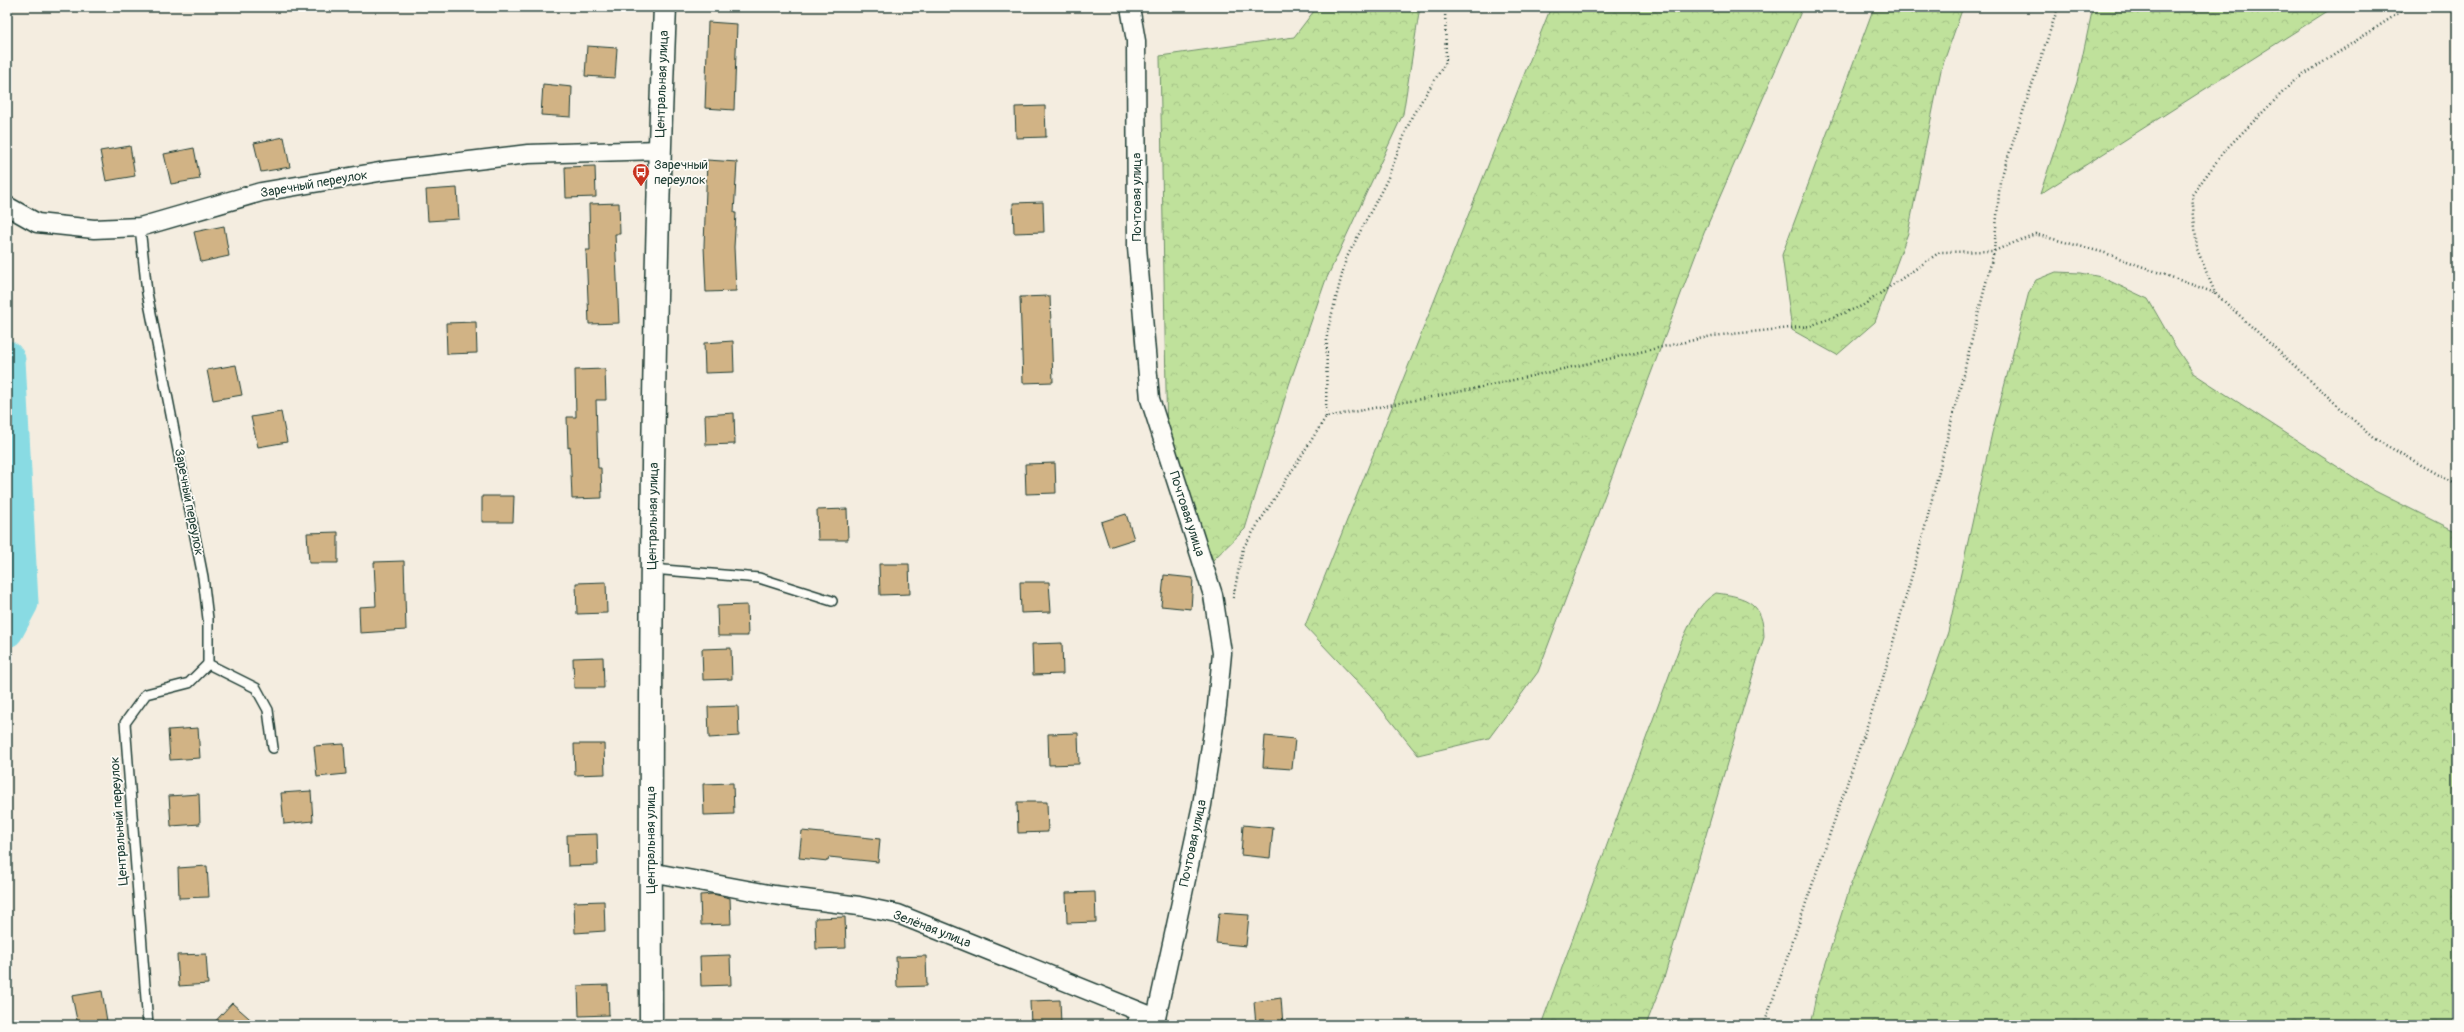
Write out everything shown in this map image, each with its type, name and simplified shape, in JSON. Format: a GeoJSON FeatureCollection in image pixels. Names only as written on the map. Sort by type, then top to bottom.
{"type":"FeatureCollection","features":[{"type":"Feature","properties":{"kind":"street","name":"Центральная улица"},"geometry":{"type":"LineString","coordinates":[[651,1025],[650,872],[652,569],[660,150],[665,7]]}},
{"type":"Feature","properties":{"kind":"street","name":"Почтовая улица"},"geometry":{"type":"LineString","coordinates":[[1130,7],[1136,41],[1137,247],[1150,399],[1213,596],[1222,653],[1217,706],[1202,805],[1158,1021]]}},
{"type":"Feature","properties":{"kind":"street","name":"Заречный переулок"},"geometry":{"type":"LineString","coordinates":[[7,206],[37,223],[94,229],[140,227],[261,192],[385,172],[528,154],[660,150]]}},
{"type":"Feature","properties":{"kind":"street","name":"Зелёная улица"},"geometry":{"type":"LineString","coordinates":[[650,872],[774,895],[859,906],[898,914],[1134,1018],[1158,1021]]}},
{"type":"Feature","properties":{"kind":"lane","name":"Заречный переулок"},"geometry":{"type":"LineString","coordinates":[[140,227],[147,293],[203,577],[208,619],[208,664]]}},
{"type":"Feature","properties":{"kind":"lane"},"geometry":{"type":"LineString","coordinates":[[652,569],[759,578],[832,600]]}},
{"type":"Feature","properties":{"kind":"lane"},"geometry":{"type":"LineString","coordinates":[[208,664],[256,688],[268,710],[273,748]]}},
{"type":"Feature","properties":{"kind":"lane","name":"Центральный переулок"},"geometry":{"type":"LineString","coordinates":[[148,1025],[125,722],[146,694],[190,683],[208,664]]}},
{"type":"Feature","properties":{"kind":"path"},"geometry":{"type":"LineString","coordinates":[[1232,600],[1243,548],[1326,417],[1328,333],[1346,259],[1387,180],[1412,116],[1446,62],[1444,7]]}},
{"type":"Feature","properties":{"kind":"path"},"geometry":{"type":"LineString","coordinates":[[1764,1025],[1881,685],[1921,543],[1994,251],[2000,181],[2058,7]]}},
{"type":"Feature","properties":{"kind":"path"},"geometry":{"type":"LineString","coordinates":[[2215,293],[2197,249],[2192,195],[2224,150],[2294,81],[2408,7]]}},
{"type":"Feature","properties":{"kind":"path"},"geometry":{"type":"LineString","coordinates":[[1326,417],[1468,390],[1712,336],[1810,326],[1862,306],[1940,252],[1994,251],[2035,234],[2104,254],[2215,293],[2373,438],[2457,485]]}},
{"type":"Feature","properties":{"kind":"green space"},"geometry":{"type":"Polygon","coordinates":[[[1317,7],[1420,7],[1403,114],[1325,282],[1289,385],[1245,529],[1213,560],[1167,443],[1160,56],[1294,37],[1317,7]]]}},
{"type":"Feature","properties":{"kind":"green space"},"geometry":{"type":"Polygon","coordinates":[[[1551,7],[1803,7],[1704,233],[1538,672],[1489,738],[1418,755],[1370,695],[1305,626],[1551,7]]]}},
{"type":"Feature","properties":{"kind":"green space"},"geometry":{"type":"Polygon","coordinates":[[[1874,7],[1963,7],[1941,70],[1908,233],[1875,322],[1837,355],[1792,330],[1782,255],[1874,7]]]}},
{"type":"Feature","properties":{"kind":"green space"},"geometry":{"type":"Polygon","coordinates":[[[2093,7],[2334,7],[2040,194],[2077,82],[2093,7]]]}},
{"type":"Feature","properties":{"kind":"green space"},"geometry":{"type":"Polygon","coordinates":[[[2056,272],[2081,273],[2101,277],[2148,299],[2175,346],[2193,373],[2375,491],[2457,532],[2457,1025],[1810,1025],[1817,991],[1851,884],[1917,720],[1948,632],[1992,433],[2029,292],[2036,280],[2056,272]]]}},
{"type":"Feature","properties":{"kind":"green space"},"geometry":{"type":"Polygon","coordinates":[[[1716,593],[1737,597],[1752,604],[1761,616],[1764,637],[1664,978],[1646,1025],[1541,1025],[1681,643],[1699,609],[1716,593]]]}},
{"type":"Feature","properties":{"kind":"building"},"geometry":{"type":"Polygon","coordinates":[[[708,22],[737,24],[734,110],[705,108],[708,22]]]}},
{"type":"Feature","properties":{"kind":"building"},"geometry":{"type":"Polygon","coordinates":[[[587,46],[617,48],[615,78],[585,76],[587,46]]]}},
{"type":"Feature","properties":{"kind":"building"},"geometry":{"type":"Polygon","coordinates":[[[543,84],[572,87],[571,117],[541,115],[543,84]]]}},
{"type":"Feature","properties":{"kind":"building"},"geometry":{"type":"Polygon","coordinates":[[[1045,106],[1046,137],[1016,138],[1015,107],[1045,106]]]}},
{"type":"Feature","properties":{"kind":"building"},"geometry":{"type":"Polygon","coordinates":[[[284,137],[290,167],[261,172],[254,143],[284,137]]]}},
{"type":"Feature","properties":{"kind":"building"},"geometry":{"type":"Polygon","coordinates":[[[130,146],[135,176],[106,181],[100,151],[130,146]]]}},
{"type":"Feature","properties":{"kind":"building"},"geometry":{"type":"Polygon","coordinates":[[[194,148],[200,179],[171,184],[164,154],[194,148]]]}},
{"type":"Feature","properties":{"kind":"building"},"geometry":{"type":"Polygon","coordinates":[[[707,160],[737,162],[734,213],[736,213],[734,247],[736,291],[706,292],[704,246],[707,160]]]}},
{"type":"Feature","properties":{"kind":"building"},"geometry":{"type":"Polygon","coordinates":[[[595,166],[596,197],[566,198],[565,167],[595,166]]]}},
{"type":"Feature","properties":{"kind":"building"},"geometry":{"type":"Polygon","coordinates":[[[457,188],[459,219],[428,221],[426,190],[457,188]]]}},
{"type":"Feature","properties":{"kind":"building"},"geometry":{"type":"Polygon","coordinates":[[[1043,202],[1044,232],[1014,233],[1013,203],[1043,202]]]}},
{"type":"Feature","properties":{"kind":"building"},"geometry":{"type":"Polygon","coordinates":[[[619,203],[620,234],[615,234],[619,323],[589,324],[586,250],[590,250],[589,204],[619,203]]]}},
{"type":"Feature","properties":{"kind":"building"},"geometry":{"type":"Polygon","coordinates":[[[224,226],[229,256],[201,262],[194,232],[224,226]]]}},
{"type":"Feature","properties":{"kind":"building"},"geometry":{"type":"Polygon","coordinates":[[[1050,296],[1053,382],[1023,383],[1020,297],[1050,296]]]}},
{"type":"Feature","properties":{"kind":"building"},"geometry":{"type":"Polygon","coordinates":[[[476,322],[477,353],[447,354],[446,323],[476,322]]]}},
{"type":"Feature","properties":{"kind":"building"},"geometry":{"type":"Polygon","coordinates":[[[733,341],[734,372],[705,373],[704,343],[733,341]]]}},
{"type":"Feature","properties":{"kind":"building"},"geometry":{"type":"Polygon","coordinates":[[[236,365],[242,395],[213,400],[207,370],[236,365]]]}},
{"type":"Feature","properties":{"kind":"building"},"geometry":{"type":"Polygon","coordinates":[[[605,369],[606,400],[596,400],[598,468],[601,468],[602,498],[572,499],[567,417],[576,417],[575,370],[605,369]]]}},
{"type":"Feature","properties":{"kind":"building"},"geometry":{"type":"Polygon","coordinates":[[[281,412],[287,442],[258,447],[251,417],[281,412]]]}},
{"type":"Feature","properties":{"kind":"building"},"geometry":{"type":"Polygon","coordinates":[[[734,413],[735,444],[706,445],[705,415],[734,413]]]}},
{"type":"Feature","properties":{"kind":"building"},"geometry":{"type":"Polygon","coordinates":[[[1055,463],[1056,493],[1026,494],[1025,464],[1055,463]]]}},
{"type":"Feature","properties":{"kind":"building"},"geometry":{"type":"Polygon","coordinates":[[[482,496],[514,496],[513,522],[482,522],[482,496]]]}},
{"type":"Feature","properties":{"kind":"building"},"geometry":{"type":"Polygon","coordinates":[[[847,509],[848,540],[818,540],[817,510],[847,509]]]}},
{"type":"Feature","properties":{"kind":"building"},"geometry":{"type":"Polygon","coordinates":[[[1126,514],[1134,539],[1109,547],[1101,522],[1126,514]]]}},
{"type":"Feature","properties":{"kind":"building"},"geometry":{"type":"Polygon","coordinates":[[[338,532],[338,563],[309,563],[307,533],[338,532]]]}},
{"type":"Feature","properties":{"kind":"building"},"geometry":{"type":"Polygon","coordinates":[[[404,561],[406,630],[360,633],[359,607],[376,606],[374,562],[404,561]]]}},
{"type":"Feature","properties":{"kind":"building"},"geometry":{"type":"Polygon","coordinates":[[[879,564],[909,564],[910,594],[880,595],[879,564]]]}},
{"type":"Feature","properties":{"kind":"building"},"geometry":{"type":"Polygon","coordinates":[[[1164,575],[1193,578],[1191,609],[1161,606],[1164,575]]]}},
{"type":"Feature","properties":{"kind":"building"},"geometry":{"type":"Polygon","coordinates":[[[606,582],[607,613],[577,614],[576,583],[606,582]]]}},
{"type":"Feature","properties":{"kind":"building"},"geometry":{"type":"Polygon","coordinates":[[[1020,582],[1049,582],[1051,612],[1021,613],[1020,582]]]}},
{"type":"Feature","properties":{"kind":"building"},"geometry":{"type":"Polygon","coordinates":[[[747,605],[748,636],[718,636],[717,606],[747,605]]]}},
{"type":"Feature","properties":{"kind":"building"},"geometry":{"type":"Polygon","coordinates":[[[1062,643],[1063,674],[1033,675],[1032,644],[1062,643]]]}},
{"type":"Feature","properties":{"kind":"building"},"geometry":{"type":"Polygon","coordinates":[[[731,648],[732,679],[703,680],[702,649],[731,648]]]}},
{"type":"Feature","properties":{"kind":"building"},"geometry":{"type":"Polygon","coordinates":[[[603,657],[604,688],[574,688],[573,658],[603,657]]]}},
{"type":"Feature","properties":{"kind":"building"},"geometry":{"type":"Polygon","coordinates":[[[738,706],[739,736],[709,738],[708,707],[738,706]]]}},
{"type":"Feature","properties":{"kind":"building"},"geometry":{"type":"Polygon","coordinates":[[[198,728],[200,758],[170,760],[168,730],[198,728]]]}},
{"type":"Feature","properties":{"kind":"building"},"geometry":{"type":"Polygon","coordinates":[[[1078,733],[1079,764],[1049,765],[1048,734],[1078,733]]]}},
{"type":"Feature","properties":{"kind":"building"},"geometry":{"type":"Polygon","coordinates":[[[1265,736],[1295,739],[1292,769],[1263,767],[1265,736]]]}},
{"type":"Feature","properties":{"kind":"building"},"geometry":{"type":"Polygon","coordinates":[[[344,744],[346,774],[317,777],[314,746],[344,744]]]}},
{"type":"Feature","properties":{"kind":"building"},"geometry":{"type":"Polygon","coordinates":[[[574,744],[604,744],[605,774],[575,775],[574,744]]]}},
{"type":"Feature","properties":{"kind":"building"},"geometry":{"type":"Polygon","coordinates":[[[733,783],[734,814],[704,815],[703,784],[733,783]]]}},
{"type":"Feature","properties":{"kind":"building"},"geometry":{"type":"Polygon","coordinates":[[[311,791],[313,821],[284,824],[281,793],[311,791]]]}},
{"type":"Feature","properties":{"kind":"building"},"geometry":{"type":"Polygon","coordinates":[[[199,794],[200,824],[171,826],[169,796],[199,794]]]}},
{"type":"Feature","properties":{"kind":"building"},"geometry":{"type":"Polygon","coordinates":[[[1017,802],[1047,802],[1048,832],[1018,833],[1017,802]]]}},
{"type":"Feature","properties":{"kind":"building"},"geometry":{"type":"Polygon","coordinates":[[[1243,825],[1273,828],[1270,858],[1241,855],[1243,825]]]}},
{"type":"Feature","properties":{"kind":"building"},"geometry":{"type":"Polygon","coordinates":[[[802,831],[880,839],[878,862],[829,857],[828,861],[799,858],[802,831]]]}},
{"type":"Feature","properties":{"kind":"building"},"geometry":{"type":"Polygon","coordinates":[[[597,834],[598,865],[568,866],[567,835],[597,834]]]}},
{"type":"Feature","properties":{"kind":"building"},"geometry":{"type":"Polygon","coordinates":[[[207,866],[209,897],[179,898],[178,868],[207,866]]]}},
{"type":"Feature","properties":{"kind":"building"},"geometry":{"type":"Polygon","coordinates":[[[1095,892],[1096,922],[1067,923],[1066,893],[1095,892]]]}},
{"type":"Feature","properties":{"kind":"building"},"geometry":{"type":"Polygon","coordinates":[[[713,894],[730,898],[731,924],[701,925],[700,895],[713,894]]]}},
{"type":"Feature","properties":{"kind":"building"},"geometry":{"type":"Polygon","coordinates":[[[604,901],[605,931],[575,933],[574,902],[604,901]]]}},
{"type":"Feature","properties":{"kind":"building"},"geometry":{"type":"Polygon","coordinates":[[[1219,913],[1249,915],[1246,946],[1216,943],[1219,913]]]}},
{"type":"Feature","properties":{"kind":"building"},"geometry":{"type":"Polygon","coordinates":[[[845,917],[846,948],[816,949],[815,918],[845,917]]]}},
{"type":"Feature","properties":{"kind":"building"},"geometry":{"type":"Polygon","coordinates":[[[206,954],[208,984],[179,986],[177,955],[206,954]]]}},
{"type":"Feature","properties":{"kind":"building"},"geometry":{"type":"Polygon","coordinates":[[[730,955],[731,985],[701,986],[700,956],[730,955]]]}},
{"type":"Feature","properties":{"kind":"building"},"geometry":{"type":"Polygon","coordinates":[[[926,956],[927,986],[897,987],[896,957],[926,956]]]}},
{"type":"Feature","properties":{"kind":"building"},"geometry":{"type":"Polygon","coordinates":[[[608,985],[609,1015],[579,1016],[578,986],[608,985]]]}},
{"type":"Feature","properties":{"kind":"building"},"geometry":{"type":"Polygon","coordinates":[[[102,991],[107,1021],[78,1025],[72,996],[102,991]]]}},
{"type":"Feature","properties":{"kind":"building"},"geometry":{"type":"Polygon","coordinates":[[[1281,998],[1283,1025],[1256,1025],[1254,1002],[1281,998]]]}},
{"type":"Feature","properties":{"kind":"building"},"geometry":{"type":"Polygon","coordinates":[[[1060,1000],[1061,1025],[1031,1025],[1030,1001],[1060,1000]]]}},
{"type":"Feature","properties":{"kind":"building"},"geometry":{"type":"Polygon","coordinates":[[[232,1003],[257,1025],[212,1025],[232,1003]]]}},
{"type":"Feature","properties":{"kind":"waterway"},"geometry":{"type":"LineString","coordinates":[[7,357],[9,360],[22,603],[7,631]]}},
{"type":"Feature","properties":{"kind":"place","name":"Заречный переулок"},"geometry":{"type":"Point","coordinates":[641,187]}}]}
